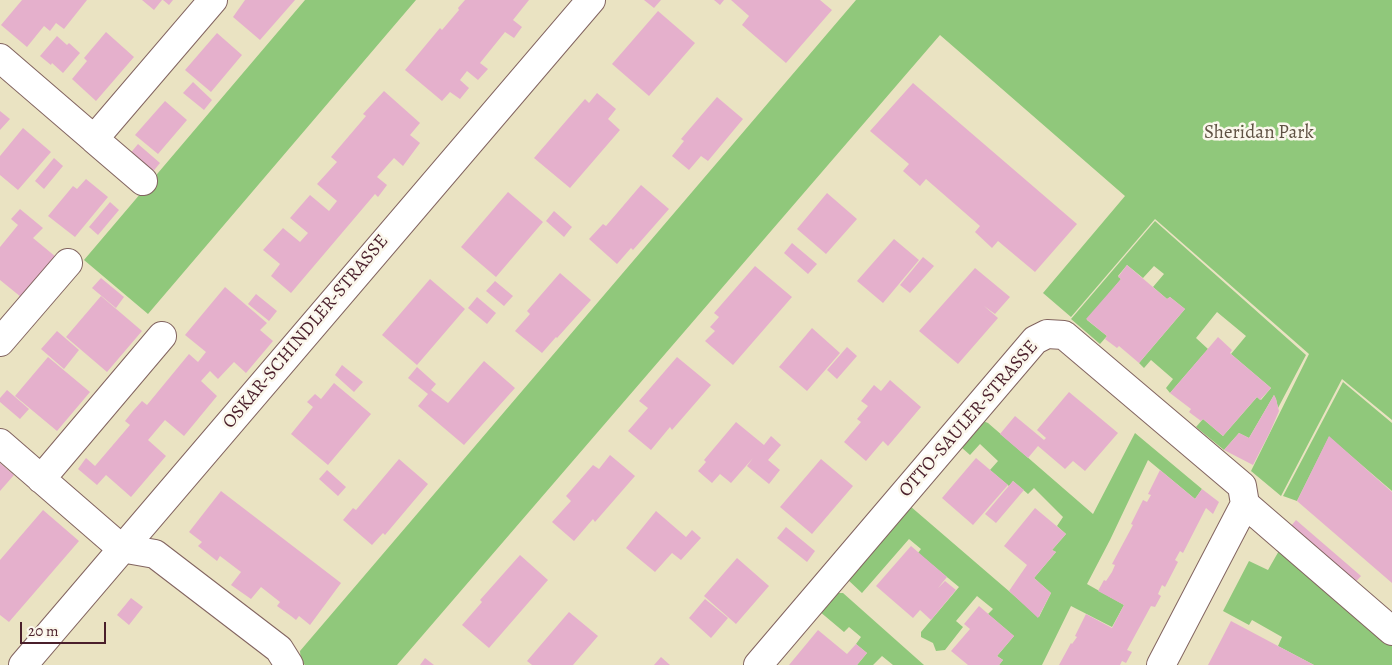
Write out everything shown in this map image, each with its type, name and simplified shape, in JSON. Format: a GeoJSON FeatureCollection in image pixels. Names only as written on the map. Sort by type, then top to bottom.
{"type":"FeatureCollection","features":[{"type":"Feature","properties":{"kind":"street"},"geometry":{"type":"LineString","coordinates":[[94,139],[213,0]]}},
{"type":"Feature","properties":{"kind":"street","name":"OSKAR-SCHINDLER-STRASSE"},"geometry":{"type":"LineString","coordinates":[[23,665],[591,0]]}},
{"type":"Feature","properties":{"kind":"street"},"geometry":{"type":"LineString","coordinates":[[0,58],[144,181]]}},
{"type":"Feature","properties":{"kind":"street"},"geometry":{"type":"LineString","coordinates":[[0,342],[68,263]]}},
{"type":"Feature","properties":{"kind":"street","name":"OTTO-SAULER-STRASSE"},"geometry":{"type":"LineString","coordinates":[[758,665],[1036,340],[1047,334],[1064,335],[1242,486],[1245,504],[1392,631]]}},
{"type":"Feature","properties":{"kind":"street"},"geometry":{"type":"LineString","coordinates":[[41,479],[162,336]]}},
{"type":"Feature","properties":{"kind":"street"},"geometry":{"type":"LineString","coordinates":[[0,443],[122,548],[155,554],[279,649],[289,665]]}},
{"type":"Feature","properties":{"kind":"street"},"geometry":{"type":"LineString","coordinates":[[1161,665],[1245,504]]}},
{"type":"Feature","properties":{"kind":"green space"},"geometry":{"type":"Polygon","coordinates":[[[305,0],[416,0],[148,314],[84,260],[305,0]]]}},
{"type":"Feature","properties":{"kind":"green space","name":"Sheridan Park"},"geometry":{"type":"Polygon","coordinates":[[[856,0],[1392,0],[1392,420],[1342,379],[1281,496],[1251,471],[1309,354],[1155,219],[1071,317],[1043,293],[1125,196],[940,35],[397,665],[305,665],[301,662],[300,651],[856,0]]]}},
{"type":"Feature","properties":{"kind":"green space"},"geometry":{"type":"Polygon","coordinates":[[[1155,221],[1306,355],[1278,408],[1274,395],[1249,438],[1239,433],[1224,450],[1196,427],[1203,419],[1223,436],[1257,397],[1261,400],[1271,388],[1231,354],[1246,336],[1217,312],[1196,338],[1208,349],[1170,393],[1166,388],[1173,379],[1151,360],[1144,368],[1139,363],[1185,309],[1170,297],[1167,299],[1153,287],[1164,274],[1154,266],[1143,278],[1127,265],[1118,276],[1121,279],[1087,320],[1107,336],[1100,344],[1071,319],[1155,221]]]}},
{"type":"Feature","properties":{"kind":"green space"},"geometry":{"type":"Polygon","coordinates":[[[1343,382],[1392,423],[1392,491],[1329,437],[1297,501],[1283,496],[1343,382]]]}},
{"type":"Feature","properties":{"kind":"green space"},"geometry":{"type":"Polygon","coordinates":[[[983,421],[988,423],[1093,514],[1135,433],[1202,489],[1195,499],[1148,460],[1087,584],[1124,605],[1112,627],[1071,606],[1042,665],[999,665],[1003,660],[997,656],[1014,636],[988,614],[993,609],[977,596],[956,621],[963,627],[945,650],[936,651],[933,643],[921,637],[921,632],[959,587],[918,553],[921,549],[909,539],[862,593],[847,579],[910,506],[1039,617],[1051,593],[1034,578],[1056,552],[1052,550],[1066,534],[1057,526],[1063,517],[1034,488],[1028,494],[1013,481],[1009,486],[990,470],[998,461],[980,444],[970,455],[961,447],[983,421]]]}},
{"type":"Feature","properties":{"kind":"green space"},"geometry":{"type":"Polygon","coordinates":[[[1280,549],[1392,646],[1392,665],[1314,665],[1278,646],[1282,637],[1252,620],[1249,625],[1223,611],[1249,561],[1268,570],[1280,549]]]}},
{"type":"Feature","properties":{"kind":"green space"},"geometry":{"type":"Polygon","coordinates":[[[835,593],[843,593],[924,665],[893,665],[882,656],[873,665],[857,665],[867,653],[856,644],[861,637],[849,627],[844,632],[819,611],[835,593]]]}},
{"type":"Feature","properties":{"kind":"building"},"geometry":{"type":"Polygon","coordinates":[[[22,0],[87,0],[64,29],[56,23],[50,31],[44,26],[27,47],[1,25],[22,0]]]}},
{"type":"Feature","properties":{"kind":"building"},"geometry":{"type":"Polygon","coordinates":[[[142,0],[162,0],[154,10],[142,0]]]}},
{"type":"Feature","properties":{"kind":"building"},"geometry":{"type":"Polygon","coordinates":[[[163,0],[173,0],[169,5],[163,0]]]}},
{"type":"Feature","properties":{"kind":"building"},"geometry":{"type":"Polygon","coordinates":[[[245,0],[295,0],[260,40],[233,17],[245,0]]]}},
{"type":"Feature","properties":{"kind":"building"},"geometry":{"type":"Polygon","coordinates":[[[465,0],[529,0],[513,20],[522,27],[514,38],[505,32],[480,63],[488,69],[478,80],[467,71],[460,80],[469,88],[460,99],[450,92],[442,101],[405,70],[440,28],[442,30],[465,0]]]}},
{"type":"Feature","properties":{"kind":"building"},"geometry":{"type":"Polygon","coordinates":[[[644,0],[661,0],[654,8],[644,0]]]}},
{"type":"Feature","properties":{"kind":"building"},"geometry":{"type":"Polygon","coordinates":[[[714,0],[724,0],[720,5],[714,0]]]}},
{"type":"Feature","properties":{"kind":"building"},"geometry":{"type":"Polygon","coordinates":[[[731,0],[820,0],[832,10],[786,63],[742,25],[749,16],[731,0]]]}},
{"type":"Feature","properties":{"kind":"building"},"geometry":{"type":"Polygon","coordinates":[[[658,11],[695,43],[649,96],[612,64],[658,11]]]}},
{"type":"Feature","properties":{"kind":"building"},"geometry":{"type":"Polygon","coordinates":[[[106,32],[134,57],[96,101],[72,79],[87,61],[84,58],[106,32]]]}},
{"type":"Feature","properties":{"kind":"building"},"geometry":{"type":"Polygon","coordinates":[[[217,33],[242,55],[211,92],[185,70],[217,33]]]}},
{"type":"Feature","properties":{"kind":"building"},"geometry":{"type":"Polygon","coordinates":[[[57,36],[67,45],[69,43],[80,53],[63,73],[52,63],[51,65],[40,56],[57,36]]]}},
{"type":"Feature","properties":{"kind":"building"},"geometry":{"type":"Polygon","coordinates":[[[193,82],[212,100],[204,110],[183,93],[193,82]]]}},
{"type":"Feature","properties":{"kind":"building"},"geometry":{"type":"Polygon","coordinates":[[[913,83],[1077,224],[1035,272],[998,241],[992,248],[975,232],[980,226],[926,179],[920,186],[903,171],[909,164],[870,131],[913,83]]]}},
{"type":"Feature","properties":{"kind":"building"},"geometry":{"type":"Polygon","coordinates":[[[384,91],[420,123],[410,135],[420,143],[403,166],[394,158],[377,177],[387,185],[378,197],[375,194],[291,293],[271,276],[280,264],[263,250],[283,228],[300,242],[308,233],[290,218],[310,195],[329,211],[337,201],[317,184],[337,162],[331,157],[366,116],[363,114],[384,91]]]}},
{"type":"Feature","properties":{"kind":"building"},"geometry":{"type":"Polygon","coordinates":[[[597,93],[616,109],[608,119],[620,130],[570,188],[534,158],[585,99],[589,103],[597,93]]]}},
{"type":"Feature","properties":{"kind":"building"},"geometry":{"type":"Polygon","coordinates":[[[717,97],[743,119],[708,161],[701,156],[689,170],[672,156],[684,141],[681,139],[717,97]]]}},
{"type":"Feature","properties":{"kind":"building"},"geometry":{"type":"Polygon","coordinates":[[[165,101],[187,120],[158,154],[135,135],[165,101]]]}},
{"type":"Feature","properties":{"kind":"building"},"geometry":{"type":"Polygon","coordinates":[[[0,111],[10,119],[0,130],[0,111]]]}},
{"type":"Feature","properties":{"kind":"building"},"geometry":{"type":"Polygon","coordinates":[[[23,128],[51,152],[18,190],[0,175],[0,156],[23,128]]]}},
{"type":"Feature","properties":{"kind":"building"},"geometry":{"type":"Polygon","coordinates":[[[138,144],[160,163],[151,174],[128,156],[138,144]]]}},
{"type":"Feature","properties":{"kind":"building"},"geometry":{"type":"Polygon","coordinates":[[[54,158],[63,166],[44,189],[35,181],[54,158]]]}},
{"type":"Feature","properties":{"kind":"building"},"geometry":{"type":"Polygon","coordinates":[[[86,179],[108,197],[75,237],[48,216],[73,186],[77,189],[86,179]]]}},
{"type":"Feature","properties":{"kind":"building"},"geometry":{"type":"Polygon","coordinates":[[[641,185],[669,209],[633,250],[631,248],[617,264],[589,239],[603,224],[606,226],[641,185]]]}},
{"type":"Feature","properties":{"kind":"building"},"geometry":{"type":"Polygon","coordinates":[[[508,192],[543,222],[496,277],[461,247],[508,192]]]}},
{"type":"Feature","properties":{"kind":"building"},"geometry":{"type":"Polygon","coordinates":[[[827,193],[857,219],[826,254],[797,229],[827,193]]]}},
{"type":"Feature","properties":{"kind":"building"},"geometry":{"type":"Polygon","coordinates":[[[110,202],[119,210],[98,235],[89,227],[110,202]]]}},
{"type":"Feature","properties":{"kind":"building"},"geometry":{"type":"Polygon","coordinates":[[[20,209],[43,228],[33,238],[56,257],[21,297],[0,280],[0,247],[18,225],[11,219],[20,209]]]}},
{"type":"Feature","properties":{"kind":"building"},"geometry":{"type":"Polygon","coordinates":[[[554,211],[572,227],[564,237],[546,221],[554,211]]]}},
{"type":"Feature","properties":{"kind":"building"},"geometry":{"type":"Polygon","coordinates":[[[894,239],[919,260],[883,303],[857,281],[894,239]]]}},
{"type":"Feature","properties":{"kind":"building"},"geometry":{"type":"Polygon","coordinates":[[[792,243],[817,264],[808,274],[784,253],[792,243]]]}},
{"type":"Feature","properties":{"kind":"building"},"geometry":{"type":"Polygon","coordinates":[[[923,257],[934,266],[910,293],[900,285],[923,257]]]}},
{"type":"Feature","properties":{"kind":"building"},"geometry":{"type":"Polygon","coordinates":[[[1127,265],[1167,299],[1170,297],[1185,309],[1139,363],[1119,346],[1117,348],[1105,339],[1107,336],[1086,319],[1121,279],[1118,277],[1127,265]]]}},
{"type":"Feature","properties":{"kind":"building"},"geometry":{"type":"Polygon","coordinates":[[[755,266],[792,297],[733,365],[705,341],[715,331],[710,327],[719,317],[714,313],[755,266]]]}},
{"type":"Feature","properties":{"kind":"building"},"geometry":{"type":"Polygon","coordinates":[[[975,268],[1010,297],[995,314],[984,306],[998,318],[958,364],[919,331],[975,268]]]}},
{"type":"Feature","properties":{"kind":"building"},"geometry":{"type":"Polygon","coordinates":[[[560,273],[591,300],[542,353],[515,331],[530,314],[527,311],[560,273]]]}},
{"type":"Feature","properties":{"kind":"building"},"geometry":{"type":"Polygon","coordinates":[[[101,278],[124,297],[116,308],[92,288],[101,278]]]}},
{"type":"Feature","properties":{"kind":"building"},"geometry":{"type":"Polygon","coordinates":[[[430,279],[465,309],[417,365],[382,335],[430,279]]]}},
{"type":"Feature","properties":{"kind":"building"},"geometry":{"type":"Polygon","coordinates":[[[495,281],[513,296],[504,306],[486,291],[495,281]]]}},
{"type":"Feature","properties":{"kind":"building"},"geometry":{"type":"Polygon","coordinates":[[[225,287],[267,323],[260,330],[273,341],[246,373],[234,362],[218,379],[210,371],[201,381],[217,396],[184,436],[165,420],[148,440],[166,456],[131,497],[106,475],[97,485],[78,469],[86,458],[95,466],[130,425],[125,421],[133,411],[142,401],[147,405],[189,354],[198,362],[206,352],[185,335],[225,287]]]}},
{"type":"Feature","properties":{"kind":"building"},"geometry":{"type":"Polygon","coordinates":[[[256,294],[277,311],[269,321],[248,304],[256,294]]]}},
{"type":"Feature","properties":{"kind":"building"},"geometry":{"type":"Polygon","coordinates":[[[101,296],[142,331],[107,372],[66,337],[101,296]]]}},
{"type":"Feature","properties":{"kind":"building"},"geometry":{"type":"Polygon","coordinates":[[[477,297],[496,313],[487,324],[468,308],[477,297]]]}},
{"type":"Feature","properties":{"kind":"building"},"geometry":{"type":"Polygon","coordinates":[[[812,328],[840,353],[807,391],[779,367],[812,328]]]}},
{"type":"Feature","properties":{"kind":"building"},"geometry":{"type":"Polygon","coordinates":[[[57,331],[79,350],[64,369],[41,349],[57,331]]]}},
{"type":"Feature","properties":{"kind":"building"},"geometry":{"type":"Polygon","coordinates":[[[1218,337],[1232,350],[1231,354],[1271,388],[1260,400],[1257,397],[1223,436],[1203,419],[1201,421],[1189,412],[1191,409],[1170,393],[1218,337]]]}},
{"type":"Feature","properties":{"kind":"building"},"geometry":{"type":"Polygon","coordinates":[[[847,347],[857,356],[837,379],[827,370],[847,347]]]}},
{"type":"Feature","properties":{"kind":"building"},"geometry":{"type":"Polygon","coordinates":[[[48,357],[90,392],[57,431],[15,396],[48,357]]]}},
{"type":"Feature","properties":{"kind":"building"},"geometry":{"type":"Polygon","coordinates":[[[677,357],[711,385],[672,430],[670,427],[651,450],[628,431],[648,408],[639,401],[677,357]]]}},
{"type":"Feature","properties":{"kind":"building"},"geometry":{"type":"Polygon","coordinates":[[[484,361],[515,388],[464,445],[418,406],[428,394],[408,378],[417,367],[436,384],[431,390],[448,403],[484,361]]]}},
{"type":"Feature","properties":{"kind":"building"},"geometry":{"type":"Polygon","coordinates":[[[342,365],[363,382],[354,392],[335,375],[342,365]]]}},
{"type":"Feature","properties":{"kind":"building"},"geometry":{"type":"Polygon","coordinates":[[[890,380],[921,407],[888,446],[883,441],[866,461],[844,442],[861,422],[857,419],[868,406],[861,401],[874,385],[881,391],[890,380]]]}},
{"type":"Feature","properties":{"kind":"building"},"geometry":{"type":"Polygon","coordinates":[[[334,383],[371,414],[328,465],[291,434],[313,407],[307,402],[315,394],[321,399],[334,383]]]}},
{"type":"Feature","properties":{"kind":"building"},"geometry":{"type":"Polygon","coordinates":[[[7,390],[29,409],[20,419],[0,402],[0,398],[7,390]]]}},
{"type":"Feature","properties":{"kind":"building"},"geometry":{"type":"Polygon","coordinates":[[[1069,392],[1118,433],[1085,471],[1073,461],[1065,469],[1038,446],[1028,458],[1000,434],[1015,416],[1044,440],[1046,438],[1037,430],[1069,392]]]}},
{"type":"Feature","properties":{"kind":"building"},"geometry":{"type":"Polygon","coordinates":[[[1274,395],[1279,411],[1253,465],[1224,450],[1239,433],[1249,438],[1274,395]]]}},
{"type":"Feature","properties":{"kind":"building"},"geometry":{"type":"Polygon","coordinates":[[[736,422],[764,445],[771,436],[781,445],[768,460],[780,470],[769,484],[747,466],[753,458],[731,483],[720,474],[712,483],[698,471],[706,462],[704,460],[736,422]]]}},
{"type":"Feature","properties":{"kind":"building"},"geometry":{"type":"Polygon","coordinates":[[[1329,436],[1392,492],[1392,583],[1297,501],[1329,436]]]}},
{"type":"Feature","properties":{"kind":"building"},"geometry":{"type":"Polygon","coordinates":[[[610,455],[635,476],[595,522],[593,519],[574,541],[552,522],[571,501],[566,496],[593,465],[599,469],[610,455]]]}},
{"type":"Feature","properties":{"kind":"building"},"geometry":{"type":"Polygon","coordinates":[[[976,458],[1008,485],[973,525],[942,498],[976,458]]]}},
{"type":"Feature","properties":{"kind":"building"},"geometry":{"type":"Polygon","coordinates":[[[399,459],[428,484],[385,535],[383,533],[372,545],[343,520],[353,508],[356,510],[399,459]]]}},
{"type":"Feature","properties":{"kind":"building"},"geometry":{"type":"Polygon","coordinates":[[[821,459],[853,486],[812,534],[780,507],[821,459]]]}},
{"type":"Feature","properties":{"kind":"building"},"geometry":{"type":"Polygon","coordinates":[[[0,463],[14,475],[0,491],[0,463]]]}},
{"type":"Feature","properties":{"kind":"building"},"geometry":{"type":"Polygon","coordinates":[[[327,470],[346,487],[338,496],[319,479],[327,470]]]}},
{"type":"Feature","properties":{"kind":"building"},"geometry":{"type":"Polygon","coordinates":[[[1160,470],[1195,499],[1202,489],[1219,502],[1213,514],[1206,508],[1183,553],[1180,551],[1175,560],[1178,562],[1165,587],[1162,585],[1158,594],[1161,596],[1155,607],[1151,606],[1127,650],[1132,652],[1126,663],[1122,661],[1120,665],[1059,665],[1071,643],[1077,637],[1075,636],[1086,614],[1112,628],[1124,605],[1098,591],[1104,580],[1106,581],[1112,572],[1115,565],[1112,564],[1133,525],[1131,524],[1143,500],[1147,502],[1151,495],[1148,494],[1160,470]]]}},
{"type":"Feature","properties":{"kind":"building"},"geometry":{"type":"Polygon","coordinates":[[[1013,481],[1024,490],[996,523],[985,514],[1013,481]]]}},
{"type":"Feature","properties":{"kind":"building"},"geometry":{"type":"Polygon","coordinates":[[[221,491],[341,583],[310,625],[299,616],[296,620],[277,606],[280,602],[261,587],[251,599],[231,585],[241,572],[220,556],[217,561],[198,546],[202,542],[189,532],[221,491]]]}},
{"type":"Feature","properties":{"kind":"building"},"geometry":{"type":"Polygon","coordinates":[[[1035,508],[1066,534],[1052,550],[1056,552],[1034,578],[1051,593],[1038,618],[1009,591],[1027,565],[1004,546],[1035,508]]]}},
{"type":"Feature","properties":{"kind":"building"},"geometry":{"type":"Polygon","coordinates":[[[43,510],[79,541],[9,622],[0,615],[0,560],[43,510]]]}},
{"type":"Feature","properties":{"kind":"building"},"geometry":{"type":"Polygon","coordinates":[[[656,511],[686,537],[692,530],[701,538],[681,560],[672,553],[655,572],[626,548],[656,511]]]}},
{"type":"Feature","properties":{"kind":"building"},"geometry":{"type":"Polygon","coordinates":[[[1296,520],[1361,576],[1350,588],[1291,526],[1296,520]]]}},
{"type":"Feature","properties":{"kind":"building"},"geometry":{"type":"Polygon","coordinates":[[[786,527],[815,551],[807,562],[777,538],[786,527]]]}},
{"type":"Feature","properties":{"kind":"building"},"geometry":{"type":"Polygon","coordinates":[[[911,546],[947,577],[938,588],[945,581],[956,590],[931,620],[920,610],[913,618],[876,586],[911,546]]]}},
{"type":"Feature","properties":{"kind":"building"},"geometry":{"type":"Polygon","coordinates":[[[520,555],[548,580],[489,648],[462,625],[482,602],[480,600],[520,555]]]}},
{"type":"Feature","properties":{"kind":"building"},"geometry":{"type":"Polygon","coordinates":[[[737,558],[769,586],[736,624],[704,596],[737,558]]]}},
{"type":"Feature","properties":{"kind":"building"},"geometry":{"type":"Polygon","coordinates":[[[131,598],[143,607],[129,625],[117,615],[131,598]]]}},
{"type":"Feature","properties":{"kind":"building"},"geometry":{"type":"Polygon","coordinates":[[[705,599],[728,618],[711,638],[689,618],[705,599]]]}},
{"type":"Feature","properties":{"kind":"building"},"geometry":{"type":"Polygon","coordinates":[[[979,606],[1014,636],[997,656],[1003,660],[999,665],[968,665],[951,651],[970,629],[964,624],[979,606]]]}},
{"type":"Feature","properties":{"kind":"building"},"geometry":{"type":"Polygon","coordinates":[[[569,612],[598,636],[573,665],[532,665],[527,661],[569,612]]]}},
{"type":"Feature","properties":{"kind":"building"},"geometry":{"type":"Polygon","coordinates":[[[1231,621],[1278,646],[1314,665],[1208,665],[1231,621]]]}},
{"type":"Feature","properties":{"kind":"building"},"geometry":{"type":"Polygon","coordinates":[[[818,630],[847,654],[856,644],[867,653],[857,665],[789,665],[818,630]]]}},
{"type":"Feature","properties":{"kind":"building"},"geometry":{"type":"Polygon","coordinates":[[[661,657],[670,665],[654,665],[661,657]]]}},
{"type":"Feature","properties":{"kind":"building"},"geometry":{"type":"Polygon","coordinates":[[[425,658],[434,665],[420,665],[425,658]]]}}]}
